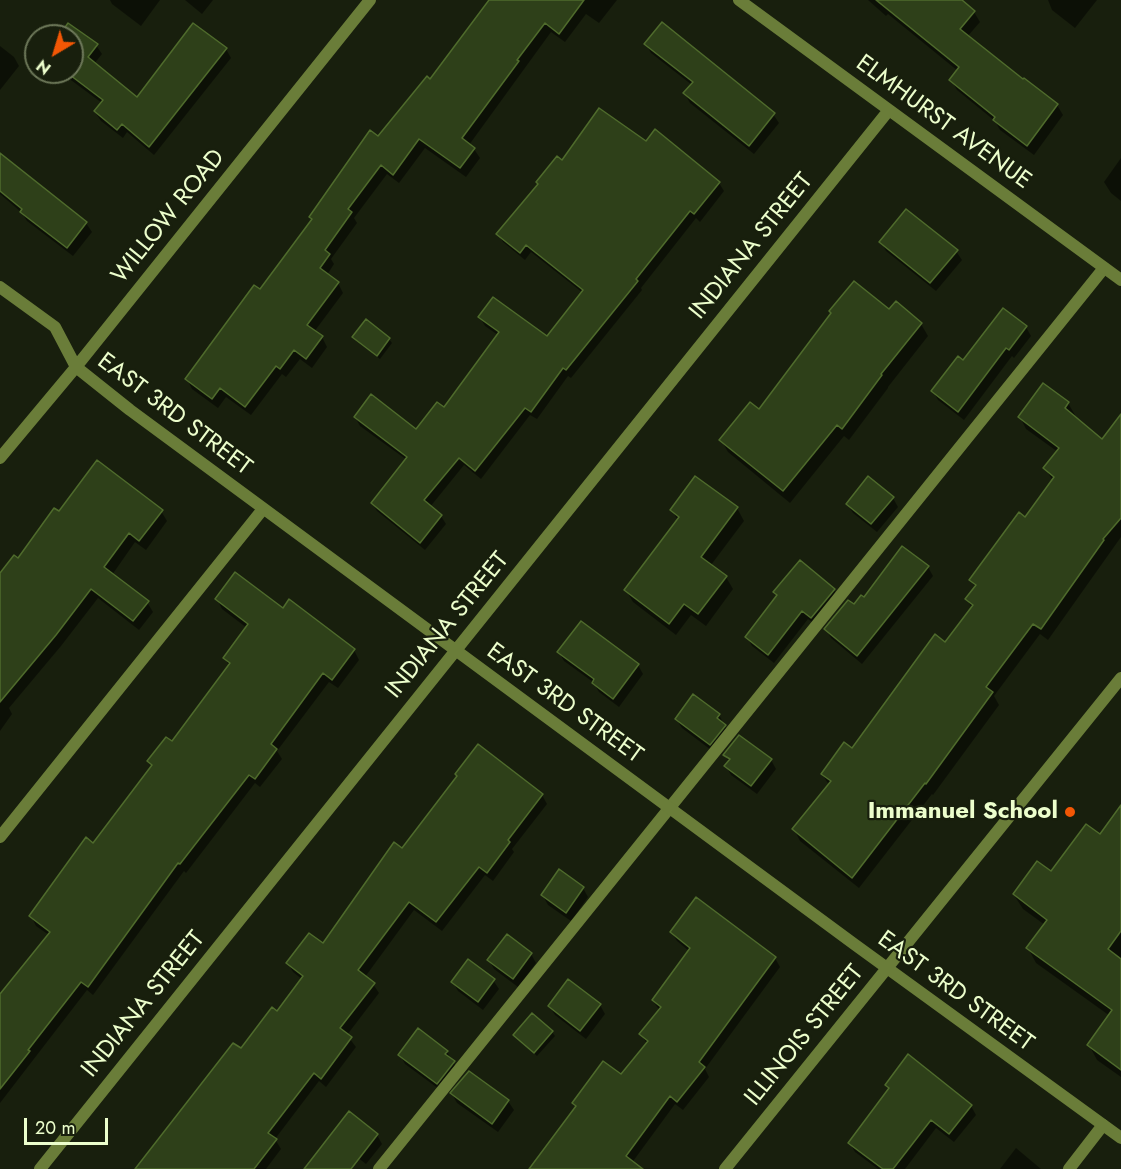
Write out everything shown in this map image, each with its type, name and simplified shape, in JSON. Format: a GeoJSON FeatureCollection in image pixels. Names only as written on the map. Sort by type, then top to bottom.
{"type":"FeatureCollection","features":[{"type":"Feature","properties":{"kind":"street","name":"WILLOW ROAD"},"geometry":{"type":"LineString","coordinates":[[0,458],[76,367],[370,0]]}},
{"type":"Feature","properties":{"kind":"street","name":"ELMHURST AVENUE"},"geometry":{"type":"LineString","coordinates":[[739,0],[1121,280]]}},
{"type":"Feature","properties":{"kind":"street","name":"INDIANA STREET"},"geometry":{"type":"LineString","coordinates":[[40,1169],[889,110]]}},
{"type":"Feature","properties":{"kind":"street"},"geometry":{"type":"LineString","coordinates":[[379,1169],[1104,268]]}},
{"type":"Feature","properties":{"kind":"street","name":"EAST 3RD STREET"},"geometry":{"type":"LineString","coordinates":[[0,287],[55,327],[76,367],[130,410],[1121,1138]]}},
{"type":"Feature","properties":{"kind":"street"},"geometry":{"type":"LineString","coordinates":[[0,837],[263,509]]}},
{"type":"Feature","properties":{"kind":"street","name":"ILLINOIS STREET"},"geometry":{"type":"LineString","coordinates":[[725,1169],[1121,678]]}},
{"type":"Feature","properties":{"kind":"street"},"geometry":{"type":"LineString","coordinates":[[1069,1169],[1103,1125]]}},
{"type":"Feature","properties":{"kind":"building"},"geometry":{"type":"Polygon","coordinates":[[[489,0],[584,0],[559,34],[545,23],[517,60],[519,61],[462,138],[475,148],[460,168],[419,139],[393,175],[381,165],[348,209],[352,212],[325,250],[330,254],[320,268],[339,282],[307,325],[323,336],[306,359],[294,350],[280,369],[276,366],[245,407],[220,388],[212,399],[185,379],[254,285],[260,289],[312,219],[309,217],[370,130],[378,136],[427,76],[430,79],[489,0]]]}},
{"type":"Feature","properties":{"kind":"building"},"geometry":{"type":"Polygon","coordinates":[[[876,0],[962,0],[975,11],[960,29],[1058,104],[1027,146],[993,120],[995,117],[949,80],[959,67],[876,0]]]}},
{"type":"Feature","properties":{"kind":"building"},"geometry":{"type":"Polygon","coordinates":[[[662,22],[775,113],[749,146],[683,93],[693,82],[644,44],[662,22]]]}},
{"type":"Feature","properties":{"kind":"building"},"geometry":{"type":"Polygon","coordinates":[[[193,23],[227,48],[149,147],[122,124],[117,130],[94,111],[103,100],[82,84],[84,84],[84,34],[98,44],[88,57],[137,97],[193,23]]]}},
{"type":"Feature","properties":{"kind":"building"},"geometry":{"type":"Polygon","coordinates":[[[599,108],[646,141],[655,129],[720,182],[694,214],[690,211],[636,279],[638,281],[566,370],[563,368],[531,412],[525,408],[475,471],[459,458],[424,500],[442,515],[420,543],[371,503],[407,457],[354,417],[371,394],[416,429],[437,402],[444,407],[499,332],[478,317],[493,297],[547,336],[583,290],[526,245],[520,253],[496,234],[538,184],[536,182],[557,156],[562,160],[599,108]]]}},
{"type":"Feature","properties":{"kind":"building"},"geometry":{"type":"Polygon","coordinates":[[[0,153],[87,222],[67,248],[20,212],[22,209],[0,191],[0,153]]]}},
{"type":"Feature","properties":{"kind":"building"},"geometry":{"type":"Polygon","coordinates":[[[906,209],[958,250],[930,283],[879,242],[906,209]]]}},
{"type":"Feature","properties":{"kind":"building"},"geometry":{"type":"Polygon","coordinates":[[[854,281],[889,309],[896,301],[922,323],[881,374],[842,429],[837,425],[783,491],[719,440],[750,402],[759,409],[831,313],[829,311],[854,281]]]}},
{"type":"Feature","properties":{"kind":"building"},"geometry":{"type":"Polygon","coordinates":[[[1003,308],[1027,326],[1009,350],[1006,348],[958,412],[931,391],[958,356],[963,360],[1003,308]]]}},
{"type":"Feature","properties":{"kind":"building"},"geometry":{"type":"Polygon","coordinates":[[[366,319],[390,338],[377,356],[352,337],[366,319]]]}},
{"type":"Feature","properties":{"kind":"building"},"geometry":{"type":"Polygon","coordinates":[[[1043,383],[1069,402],[1065,408],[1102,439],[1121,414],[1121,518],[1103,539],[1041,629],[1033,624],[986,687],[993,692],[926,784],[852,878],[792,829],[831,781],[821,774],[844,742],[852,748],[935,634],[945,642],[973,605],[965,599],[976,585],[969,580],[1019,512],[1025,517],[1054,477],[1043,468],[1059,448],[1018,417],[1043,383]]]}},
{"type":"Feature","properties":{"kind":"building"},"geometry":{"type":"Polygon","coordinates":[[[97,460],[163,510],[139,541],[129,533],[104,567],[149,601],[133,621],[91,589],[0,702],[0,573],[14,555],[18,558],[54,508],[59,511],[97,460]]]}},
{"type":"Feature","properties":{"kind":"building"},"geometry":{"type":"Polygon","coordinates":[[[695,476],[738,507],[701,557],[727,576],[698,614],[684,604],[669,624],[624,590],[679,517],[670,510],[695,476]]]}},
{"type":"Feature","properties":{"kind":"building"},"geometry":{"type":"Polygon","coordinates":[[[868,476],[894,497],[871,524],[846,504],[868,476]]]}},
{"type":"Feature","properties":{"kind":"building"},"geometry":{"type":"Polygon","coordinates":[[[902,546],[929,566],[857,656],[824,629],[848,600],[854,604],[861,595],[864,597],[902,546]]]}},
{"type":"Feature","properties":{"kind":"building"},"geometry":{"type":"Polygon","coordinates":[[[800,560],[835,589],[811,618],[802,611],[768,655],[745,637],[777,595],[773,592],[800,560]]]}},
{"type":"Feature","properties":{"kind":"building"},"geometry":{"type":"Polygon","coordinates":[[[235,572],[283,608],[289,599],[355,649],[332,680],[323,673],[271,744],[277,749],[255,779],[249,775],[180,864],[178,863],[88,987],[81,982],[0,1089],[0,994],[50,932],[29,916],[86,837],[93,843],[152,765],[147,761],[166,737],[172,741],[230,663],[223,658],[248,624],[215,599],[235,572]]]}},
{"type":"Feature","properties":{"kind":"building"},"geometry":{"type":"Polygon","coordinates":[[[581,621],[639,664],[613,699],[592,683],[594,679],[557,652],[581,621]]]}},
{"type":"Feature","properties":{"kind":"building"},"geometry":{"type":"Polygon","coordinates":[[[693,694],[720,714],[717,718],[726,725],[710,745],[675,719],[693,694]]]}},
{"type":"Feature","properties":{"kind":"building"},"geometry":{"type":"Polygon","coordinates":[[[739,735],[772,759],[751,786],[724,766],[730,759],[723,755],[739,735]]]}},
{"type":"Feature","properties":{"kind":"building"},"geometry":{"type":"Polygon","coordinates":[[[478,744],[543,794],[508,840],[510,842],[487,873],[479,867],[436,922],[409,902],[358,970],[375,983],[340,1028],[352,1037],[321,1079],[314,1073],[268,1133],[277,1139],[254,1169],[135,1169],[233,1043],[241,1048],[272,1007],[277,1011],[303,976],[286,963],[309,933],[323,943],[394,842],[402,848],[457,776],[455,774],[478,744]]]}},
{"type":"Feature","properties":{"kind":"building"},"geometry":{"type":"Polygon","coordinates":[[[1121,805],[1121,931],[1108,949],[1121,959],[1121,1070],[1087,1045],[1112,1010],[1026,948],[1047,920],[1013,894],[1037,861],[1051,871],[1086,824],[1100,834],[1121,805]]]}},
{"type":"Feature","properties":{"kind":"building"},"geometry":{"type":"Polygon","coordinates":[[[559,869],[584,887],[566,913],[541,895],[559,869]]]}},
{"type":"Feature","properties":{"kind":"building"},"geometry":{"type":"Polygon","coordinates":[[[696,897],[776,957],[699,1062],[705,1067],[677,1102],[670,1096],[626,1156],[643,1169],[529,1169],[576,1106],[572,1103],[603,1061],[621,1074],[648,1041],[639,1034],[661,1007],[652,1000],[690,948],[670,932],[696,897]]]}},
{"type":"Feature","properties":{"kind":"building"},"geometry":{"type":"Polygon","coordinates":[[[507,934],[532,953],[513,979],[487,960],[507,934]]]}},
{"type":"Feature","properties":{"kind":"building"},"geometry":{"type":"Polygon","coordinates":[[[468,959],[495,979],[478,1002],[451,982],[468,959]]]}},
{"type":"Feature","properties":{"kind":"building"},"geometry":{"type":"Polygon","coordinates":[[[568,979],[601,1004],[580,1031],[548,1006],[568,979]]]}},
{"type":"Feature","properties":{"kind":"building"},"geometry":{"type":"Polygon","coordinates":[[[532,1013],[553,1031],[534,1053],[513,1035],[532,1013]]]}},
{"type":"Feature","properties":{"kind":"building"},"geometry":{"type":"Polygon","coordinates":[[[418,1028],[448,1051],[445,1054],[455,1061],[437,1084],[398,1055],[418,1028]]]}},
{"type":"Feature","properties":{"kind":"building"},"geometry":{"type":"Polygon","coordinates":[[[908,1054],[972,1105],[949,1134],[931,1120],[893,1169],[883,1169],[848,1143],[889,1088],[885,1085],[908,1054]]]}},
{"type":"Feature","properties":{"kind":"building"},"geometry":{"type":"Polygon","coordinates":[[[469,1071],[509,1100],[492,1124],[450,1093],[469,1071]]]}},
{"type":"Feature","properties":{"kind":"building"},"geometry":{"type":"Polygon","coordinates":[[[349,1111],[378,1134],[351,1169],[304,1169],[349,1111]]]}},
{"type":"Feature","properties":{"kind":"place","name":"Immanuel School"},"geometry":{"type":"Point","coordinates":[1070,812]}}]}
